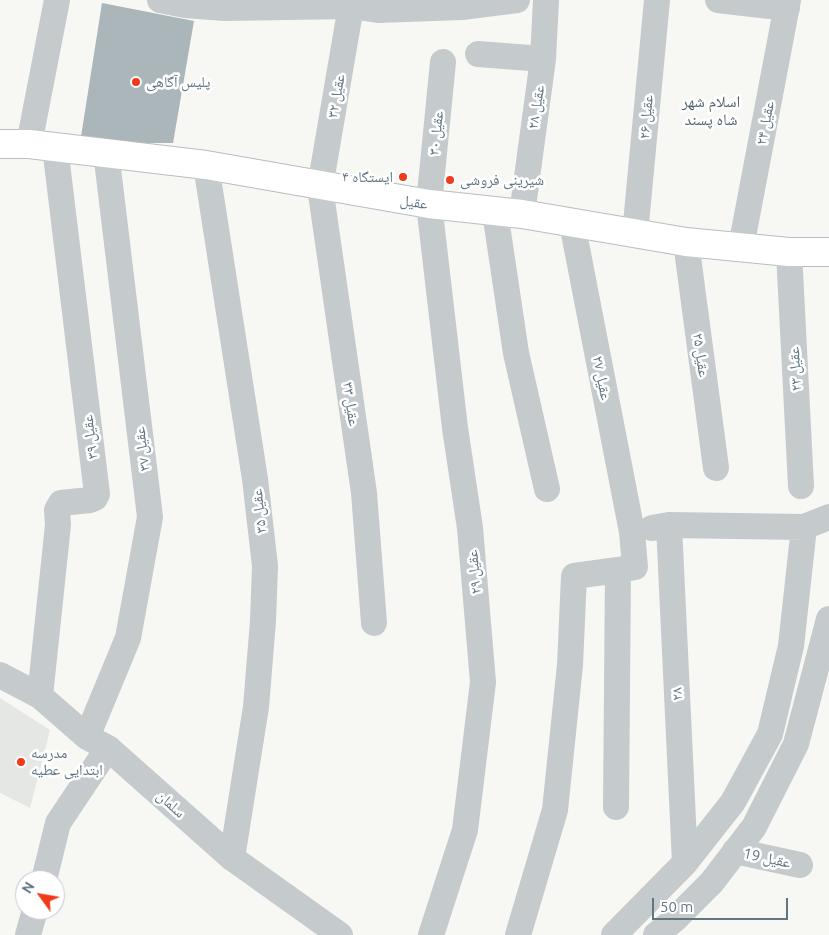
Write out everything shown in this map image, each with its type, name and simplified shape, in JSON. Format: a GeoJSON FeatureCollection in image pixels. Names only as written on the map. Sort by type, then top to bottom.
{"type":"FeatureCollection","features":[{"type":"Feature","properties":{"kind":"main road","name":"عقیل"},"geometry":{"type":"LineString","coordinates":[[0,144],[28,144],[206,165],[320,187],[429,204],[522,214],[686,242],[789,252],[829,252]]}},
{"type":"Feature","properties":{"kind":"street"},"geometry":{"type":"LineString","coordinates":[[28,144],[57,0]]}},
{"type":"Feature","properties":{"kind":"street"},"geometry":{"type":"LineString","coordinates":[[160,0],[185,6],[242,4],[462,7],[486,2],[517,0]]}},
{"type":"Feature","properties":{"kind":"street","name":"۲۸ عقیل"},"geometry":{"type":"LineString","coordinates":[[522,214],[543,59],[546,0]]}},
{"type":"Feature","properties":{"kind":"street","name":"عقیل ۲۶"},"geometry":{"type":"LineString","coordinates":[[635,234],[657,0]]}},
{"type":"Feature","properties":{"kind":"street"},"geometry":{"type":"LineString","coordinates":[[718,0],[788,4]]}},
{"type":"Feature","properties":{"kind":"street","name":"عقیل ۲۴"},"geometry":{"type":"LineString","coordinates":[[741,247],[788,4]]}},
{"type":"Feature","properties":{"kind":"street","name":"عقیل ۳۲"},"geometry":{"type":"LineString","coordinates":[[320,187],[352,6]]}},
{"type":"Feature","properties":{"kind":"street"},"geometry":{"type":"LineString","coordinates":[[478,54],[543,59]]}},
{"type":"Feature","properties":{"kind":"street","name":"عقیل ۳۰"},"geometry":{"type":"LineString","coordinates":[[429,204],[443,62]]}},
{"type":"Feature","properties":{"kind":"street","name":"عقیل ۳۹"},"geometry":{"type":"LineString","coordinates":[[40,696],[58,525],[57,510],[61,503],[90,500],[95,498],[97,494],[55,147]]}},
{"type":"Feature","properties":{"kind":"street","name":"عقیل ۳۷"},"geometry":{"type":"LineString","coordinates":[[46,870],[58,823],[97,742],[128,638],[150,516],[106,152]]}},
{"type":"Feature","properties":{"kind":"street","name":"عقیل ۳۵"},"geometry":{"type":"LineString","coordinates":[[206,165],[255,479],[265,566],[263,621],[256,707],[232,858]]}},
{"type":"Feature","properties":{"kind":"street","name":"عقیل ۳۳"},"geometry":{"type":"LineString","coordinates":[[320,187],[364,493],[374,622]]}},
{"type":"Feature","properties":{"kind":"street","name":"عقیل ۲۹"},"geometry":{"type":"LineString","coordinates":[[429,204],[454,418],[470,528],[483,682],[465,830],[431,935]]}},
{"type":"Feature","properties":{"kind":"street"},"geometry":{"type":"LineString","coordinates":[[495,212],[516,353],[547,489]]}},
{"type":"Feature","properties":{"kind":"street","name":"عقیل ۲۷"},"geometry":{"type":"LineString","coordinates":[[572,223],[632,532],[635,567],[618,570]]}},
{"type":"Feature","properties":{"kind":"street","name":"عقیل ۲۵"},"geometry":{"type":"LineString","coordinates":[[686,242],[716,468]]}},
{"type":"Feature","properties":{"kind":"street","name":"عقیل ۲۳"},"geometry":{"type":"LineString","coordinates":[[789,252],[801,486]]}},
{"type":"Feature","properties":{"kind":"street"},"geometry":{"type":"LineString","coordinates":[[632,532],[669,525],[804,528],[829,517]]}},
{"type":"Feature","properties":{"kind":"street","name":"۲۸"},"geometry":{"type":"LineString","coordinates":[[669,525],[684,862]]}},
{"type":"Feature","properties":{"kind":"street"},"geometry":{"type":"LineString","coordinates":[[614,935],[684,862],[733,802],[770,734],[791,646],[804,528]]}},
{"type":"Feature","properties":{"kind":"street"},"geometry":{"type":"LineString","coordinates":[[518,935],[555,810],[570,665],[574,576],[618,570],[616,807]]}},
{"type":"Feature","properties":{"kind":"street"},"geometry":{"type":"LineString","coordinates":[[656,935],[712,882],[754,827],[796,744],[829,619]]}},
{"type":"Feature","properties":{"kind":"street","name":"سلمان"},"geometry":{"type":"LineString","coordinates":[[0,675],[40,696],[97,742],[232,858],[340,935]]}},
{"type":"Feature","properties":{"kind":"street","name":"عقیل 19"},"geometry":{"type":"LineString","coordinates":[[735,851],[800,865]]}},
{"type":"Feature","properties":{"kind":"street"},"geometry":{"type":"LineString","coordinates":[[28,935],[32,920]]}},
{"type":"Feature","properties":{"kind":"shaded area","name":"مدرسه ابتدایی عطیه"},"geometry":{"type":"Polygon","coordinates":[[[0,698],[50,730],[30,808],[0,793],[0,698]]]}},
{"type":"Feature","properties":{"kind":"building","name":"پلیس آگاهی"},"geometry":{"type":"Polygon","coordinates":[[[102,3],[194,21],[173,143],[80,143],[102,3]]]}},
{"type":"Feature","properties":{"kind":"place","name":"پلیس آگاهی"},"geometry":{"type":"Point","coordinates":[136,82]}},
{"type":"Feature","properties":{"kind":"place","name":"ایستگاه ۴"},"geometry":{"type":"Point","coordinates":[403,177]}},
{"type":"Feature","properties":{"kind":"place","name":"شیرینی فروشی"},"geometry":{"type":"Point","coordinates":[450,180]}},
{"type":"Feature","properties":{"kind":"place","name":"مدرسه ابتدایی عطیه"},"geometry":{"type":"Point","coordinates":[21,762]}},
{"type":"Feature","properties":{"kind":"district","name":"اسلام شهر شاه پسند"},"geometry":{"type":"Point","coordinates":[711,111]}}]}
